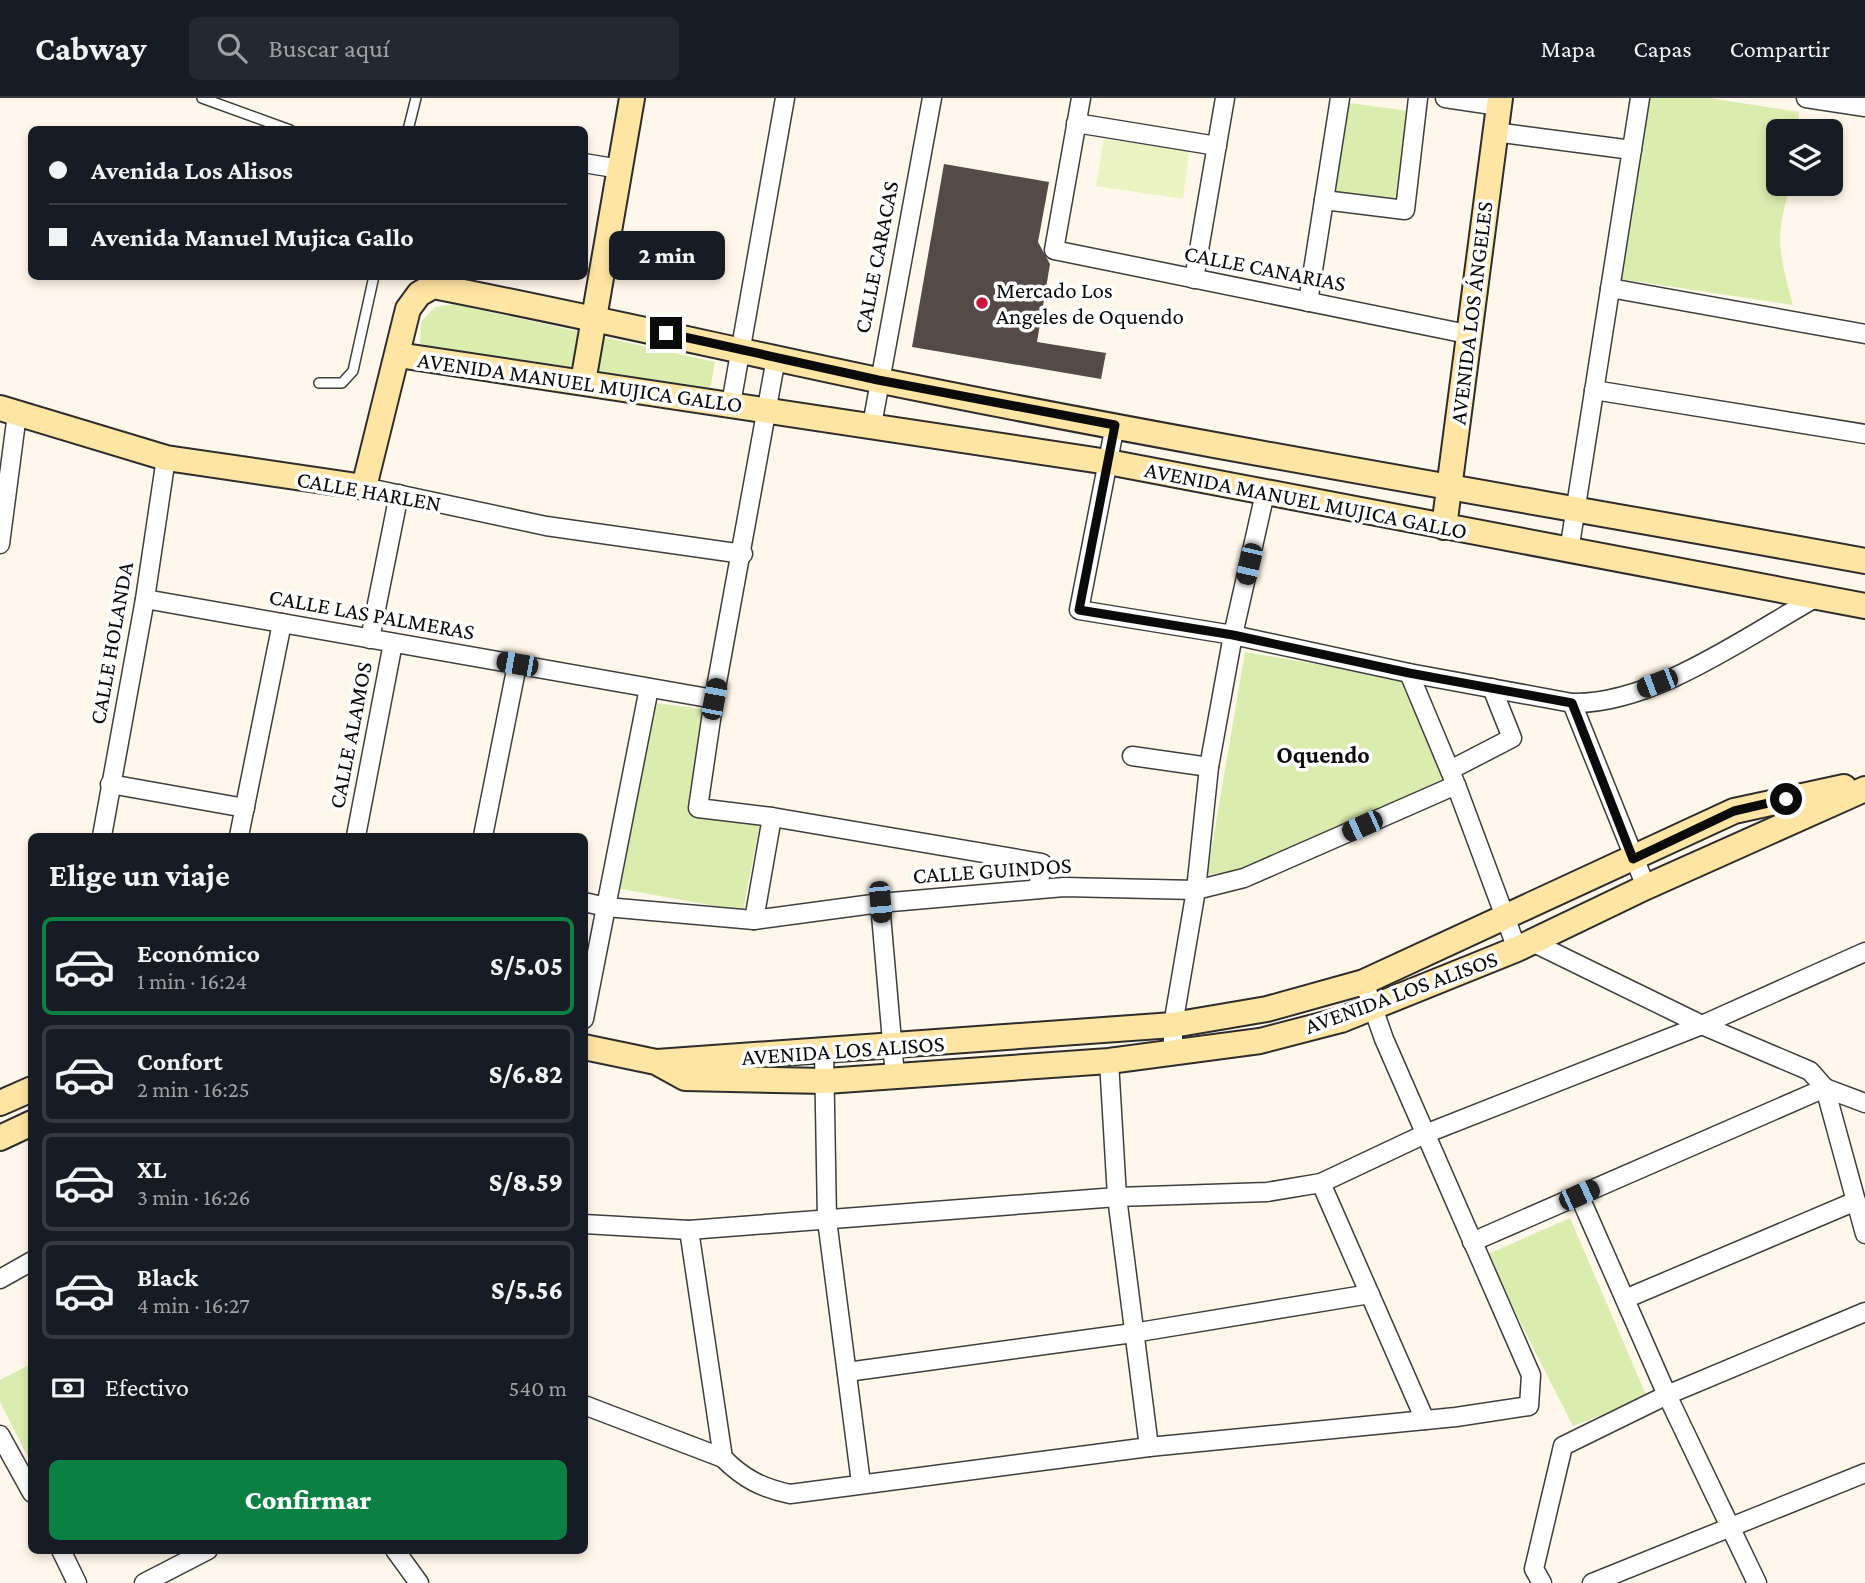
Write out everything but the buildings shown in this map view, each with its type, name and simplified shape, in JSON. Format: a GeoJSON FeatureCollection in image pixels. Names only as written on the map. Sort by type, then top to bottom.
{"type":"FeatureCollection","features":[{"type":"Feature","properties":{"kind":"street"},"geometry":{"type":"LineString","coordinates":[[583,382],[632,98]]}},
{"type":"Feature","properties":{"kind":"street"},"geometry":{"type":"LineString","coordinates":[[731,404],[738,349],[785,98]]}},
{"type":"Feature","properties":{"kind":"street","name":"CALLE CARACAS"},"geometry":{"type":"LineString","coordinates":[[872,425],[878,380],[932,98]]}},
{"type":"Feature","properties":{"kind":"street"},"geometry":{"type":"LineString","coordinates":[[1081,98],[1076,123],[1217,146]]}},
{"type":"Feature","properties":{"kind":"street"},"geometry":{"type":"LineString","coordinates":[[1194,279],[1225,98]]}},
{"type":"Feature","properties":{"kind":"street"},"geometry":{"type":"LineString","coordinates":[[1308,302],[1340,98]]}},
{"type":"Feature","properties":{"kind":"street"},"geometry":{"type":"LineString","coordinates":[[1324,200],[1405,210],[1418,98]]}},
{"type":"Feature","properties":{"kind":"street"},"geometry":{"type":"LineString","coordinates":[[1446,98],[1499,102]]}},
{"type":"Feature","properties":{"kind":"street"},"geometry":{"type":"LineString","coordinates":[[1569,551],[1640,98]]}},
{"type":"Feature","properties":{"kind":"street"},"geometry":{"type":"LineString","coordinates":[[1806,98],[1865,107]]}},
{"type":"Feature","properties":{"kind":"street","name":"AVENIDA LOS ÁNGELES"},"geometry":{"type":"LineString","coordinates":[[1444,527],[1499,102]]}},
{"type":"Feature","properties":{"kind":"street","name":"CALLE CANARIAS"},"geometry":{"type":"LineString","coordinates":[[1076,123],[1054,250],[1467,334]]}},
{"type":"Feature","properties":{"kind":"street"},"geometry":{"type":"LineString","coordinates":[[1495,132],[1632,150]]}},
{"type":"Feature","properties":{"kind":"street"},"geometry":{"type":"LineString","coordinates":[[588,164],[620,169]]}},
{"type":"Feature","properties":{"kind":"street","name":"AVENIDA MANUEL MUJICA GALLO"},"geometry":{"type":"LineString","coordinates":[[1865,561],[1449,488],[878,380],[594,317],[433,286],[419,295],[408,309],[398,355],[1108,462],[1865,606]]}},
{"type":"Feature","properties":{"kind":"street"},"geometry":{"type":"LineString","coordinates":[[1610,288],[1865,334]]}},
{"type":"Feature","properties":{"kind":"street"},"geometry":{"type":"LineString","coordinates":[[364,487],[398,355]]}},
{"type":"Feature","properties":{"kind":"street"},"geometry":{"type":"LineString","coordinates":[[776,358],[743,554],[714,699],[698,808],[772,817],[1042,863],[1038,889]]}},
{"type":"Feature","properties":{"kind":"street"},"geometry":{"type":"LineString","coordinates":[[1594,390],[1865,435]]}},
{"type":"Feature","properties":{"kind":"street"},"geometry":{"type":"LineString","coordinates":[[0,544],[9,411]]}},
{"type":"Feature","properties":{"kind":"street","name":"CALLE HARLEN"},"geometry":{"type":"LineString","coordinates":[[9,411],[166,458],[364,487],[546,526],[743,554]]}},
{"type":"Feature","properties":{"kind":"street"},"geometry":{"type":"LineString","coordinates":[[1115,425],[1079,610],[1233,635],[1409,673],[1572,703],[1596,703],[1619,698],[1677,676],[1817,597]]}},
{"type":"Feature","properties":{"kind":"street","name":"CALLE HOLANDA"},"geometry":{"type":"LineString","coordinates":[[102,833],[145,599],[166,458]]}},
{"type":"Feature","properties":{"kind":"street"},"geometry":{"type":"LineString","coordinates":[[1173,1055],[1173,1025],[1196,890],[1209,767],[1233,635],[1265,493]]}},
{"type":"Feature","properties":{"kind":"street"},"geometry":{"type":"LineString","coordinates":[[370,639],[399,494]]}},
{"type":"Feature","properties":{"kind":"street","name":"CALLE LAS PALMERAS"},"geometry":{"type":"LineString","coordinates":[[145,599],[714,699]]}},
{"type":"Feature","properties":{"kind":"street"},"geometry":{"type":"LineString","coordinates":[[240,833],[282,623]]}},
{"type":"Feature","properties":{"kind":"street","name":"CALLE ALAMOS"},"geometry":{"type":"LineString","coordinates":[[357,833],[393,643]]}},
{"type":"Feature","properties":{"kind":"street"},"geometry":{"type":"LineString","coordinates":[[484,833],[517,664]]}},
{"type":"Feature","properties":{"kind":"street"},"geometry":{"type":"LineString","coordinates":[[1409,673],[1453,777],[1505,919],[1525,945],[1810,1071],[1825,1088],[1865,1234]]}},
{"type":"Feature","properties":{"kind":"street"},"geometry":{"type":"LineString","coordinates":[[588,999],[649,688]]}},
{"type":"Feature","properties":{"kind":"street","name":"CALLE GUINDOS"},"geometry":{"type":"LineString","coordinates":[[588,903],[606,907],[754,920],[880,902],[1038,889],[1196,890],[1244,878],[1453,777],[1512,738],[1492,688]]}},
{"type":"Feature","properties":{"kind":"street"},"geometry":{"type":"LineString","coordinates":[[1572,703],[1646,887]]}},
{"type":"Feature","properties":{"kind":"street"},"geometry":{"type":"LineString","coordinates":[[1132,756],[1209,767]]}},
{"type":"Feature","properties":{"kind":"street","name":"AVENIDA LOS ALISOS"},"geometry":{"type":"LineString","coordinates":[[588,1048],[656,1062],[1173,1025],[1268,1009],[1364,982],[1734,811],[1865,782]]}},
{"type":"Feature","properties":{"kind":"street"},"geometry":{"type":"LineString","coordinates":[[110,784],[245,808]]}},
{"type":"Feature","properties":{"kind":"street","name":"AVENIDA LOS ALISOS"},"geometry":{"type":"LineString","coordinates":[[656,1062],[685,1077],[826,1081],[1109,1061],[1173,1055],[1260,1041],[1341,1020],[1525,945],[1646,887],[1865,789]]}},
{"type":"Feature","properties":{"kind":"street"},"geometry":{"type":"LineString","coordinates":[[754,920],[772,817]]}},
{"type":"Feature","properties":{"kind":"street"},"geometry":{"type":"LineString","coordinates":[[880,902],[895,1076]]}},
{"type":"Feature","properties":{"kind":"street"},"geometry":{"type":"LineString","coordinates":[[588,1224],[689,1230],[1117,1197],[1267,1192],[1321,1183],[1425,1134],[1702,1025],[1865,953]]}},
{"type":"Feature","properties":{"kind":"street"},"geometry":{"type":"LineString","coordinates":[[588,1407],[723,1458],[740,1475],[763,1488],[790,1494],[1149,1447],[1425,1420],[1529,1406],[1531,1375],[1425,1134],[1364,982]]}},
{"type":"Feature","properties":{"kind":"street"},"geometry":{"type":"LineString","coordinates":[[824,1052],[827,1220],[861,1483]]}},
{"type":"Feature","properties":{"kind":"street"},"geometry":{"type":"LineString","coordinates":[[1109,1061],[1117,1197],[1149,1447]]}},
{"type":"Feature","properties":{"kind":"street"},"geometry":{"type":"LineString","coordinates":[[1472,1242],[1825,1088],[1865,1102]]}},
{"type":"Feature","properties":{"kind":"street"},"geometry":{"type":"LineString","coordinates":[[0,1103],[28,1091]]}},
{"type":"Feature","properties":{"kind":"street"},"geometry":{"type":"LineString","coordinates":[[0,1138],[28,1125]]}},
{"type":"Feature","properties":{"kind":"street"},"geometry":{"type":"LineString","coordinates":[[1321,1183],[1425,1420]]}},
{"type":"Feature","properties":{"kind":"street"},"geometry":{"type":"LineString","coordinates":[[1579,1195],[1667,1395],[1757,1583]]}},
{"type":"Feature","properties":{"kind":"street"},"geometry":{"type":"LineString","coordinates":[[1625,1299],[1856,1201]]}},
{"type":"Feature","properties":{"kind":"street"},"geometry":{"type":"LineString","coordinates":[[689,1230],[723,1458]]}},
{"type":"Feature","properties":{"kind":"street"},"geometry":{"type":"LineString","coordinates":[[0,1279],[28,1263]]}},
{"type":"Feature","properties":{"kind":"street"},"geometry":{"type":"LineString","coordinates":[[847,1372],[1133,1333],[1370,1294]]}},
{"type":"Feature","properties":{"kind":"street"},"geometry":{"type":"LineString","coordinates":[[1542,1583],[1534,1569],[1563,1446],[1667,1395],[1865,1312]]}},
{"type":"Feature","properties":{"kind":"street"},"geometry":{"type":"LineString","coordinates":[[0,1434],[28,1486]]}},
{"type":"Feature","properties":{"kind":"street"},"geometry":{"type":"LineString","coordinates":[[1592,1583],[1730,1525],[1865,1473]]}},
{"type":"Feature","properties":{"kind":"street"},"geometry":{"type":"LineString","coordinates":[[63,1554],[77,1583]]}},
{"type":"Feature","properties":{"kind":"street"},"geometry":{"type":"LineString","coordinates":[[144,1583],[200,1554]]}},
{"type":"Feature","properties":{"kind":"street"},"geometry":{"type":"LineString","coordinates":[[398,1554],[411,1581]]}},
{"type":"Feature","properties":{"kind":"lane"},"geometry":{"type":"LineString","coordinates":[[202,98],[279,126]]}},
{"type":"Feature","properties":{"kind":"lane"},"geometry":{"type":"LineString","coordinates":[[409,126],[416,98]]}},
{"type":"Feature","properties":{"kind":"lane"},"geometry":{"type":"LineString","coordinates":[[319,383],[342,383],[353,371],[373,280]]}},
{"type":"Feature","properties":{"kind":"green space"},"geometry":{"type":"Polygon","coordinates":[[[1650,98],[1709,98],[1799,112],[1798,119],[1766,119],[1766,196],[1788,196],[1782,218],[1780,245],[1793,305],[1621,279],[1650,98]]]}},
{"type":"Feature","properties":{"kind":"green space"},"geometry":{"type":"Polygon","coordinates":[[[1349,103],[1408,111],[1396,200],[1335,193],[1349,103]]]}},
{"type":"Feature","properties":{"kind":"green space"},"geometry":{"type":"Polygon","coordinates":[[[1104,139],[1189,150],[1183,199],[1096,186],[1104,139]]]}},
{"type":"Feature","properties":{"kind":"green space"},"geometry":{"type":"Polygon","coordinates":[[[454,304],[715,362],[710,390],[420,345],[421,322],[435,307],[454,304]]]}},
{"type":"Feature","properties":{"kind":"green space"},"geometry":{"type":"Polygon","coordinates":[[[1245,652],[1404,679],[1447,779],[1245,869],[1207,875],[1245,652]]]}},
{"type":"Feature","properties":{"kind":"green space"},"geometry":{"type":"Polygon","coordinates":[[[656,703],[709,710],[692,813],[760,823],[743,911],[616,888],[656,703]]]}},
{"type":"Feature","properties":{"kind":"green space"},"geometry":{"type":"Polygon","coordinates":[[[1570,1218],[1647,1397],[1573,1426],[1486,1255],[1570,1218]]]}},
{"type":"Feature","properties":{"kind":"green space"},"geometry":{"type":"Polygon","coordinates":[[[28,1366],[28,1457],[0,1402],[0,1380],[28,1366]]]}},
{"type":"Feature","properties":{"kind":"place","name":"Mercado Los Angeles de Oquendo"},"geometry":{"type":"Point","coordinates":[982,303]}},
{"type":"Feature","properties":{"kind":"district","name":"Oquendo"},"geometry":{"type":"Point","coordinates":[1323,754]}},
{"type":"Feature","properties":{"kind":"route"},"geometry":{"type":"LineString","coordinates":[[666,333],[878,380],[1115,425],[1079,610],[1233,635],[1409,673],[1572,703],[1633,859],[1734,811],[1786,799]]}}]}
